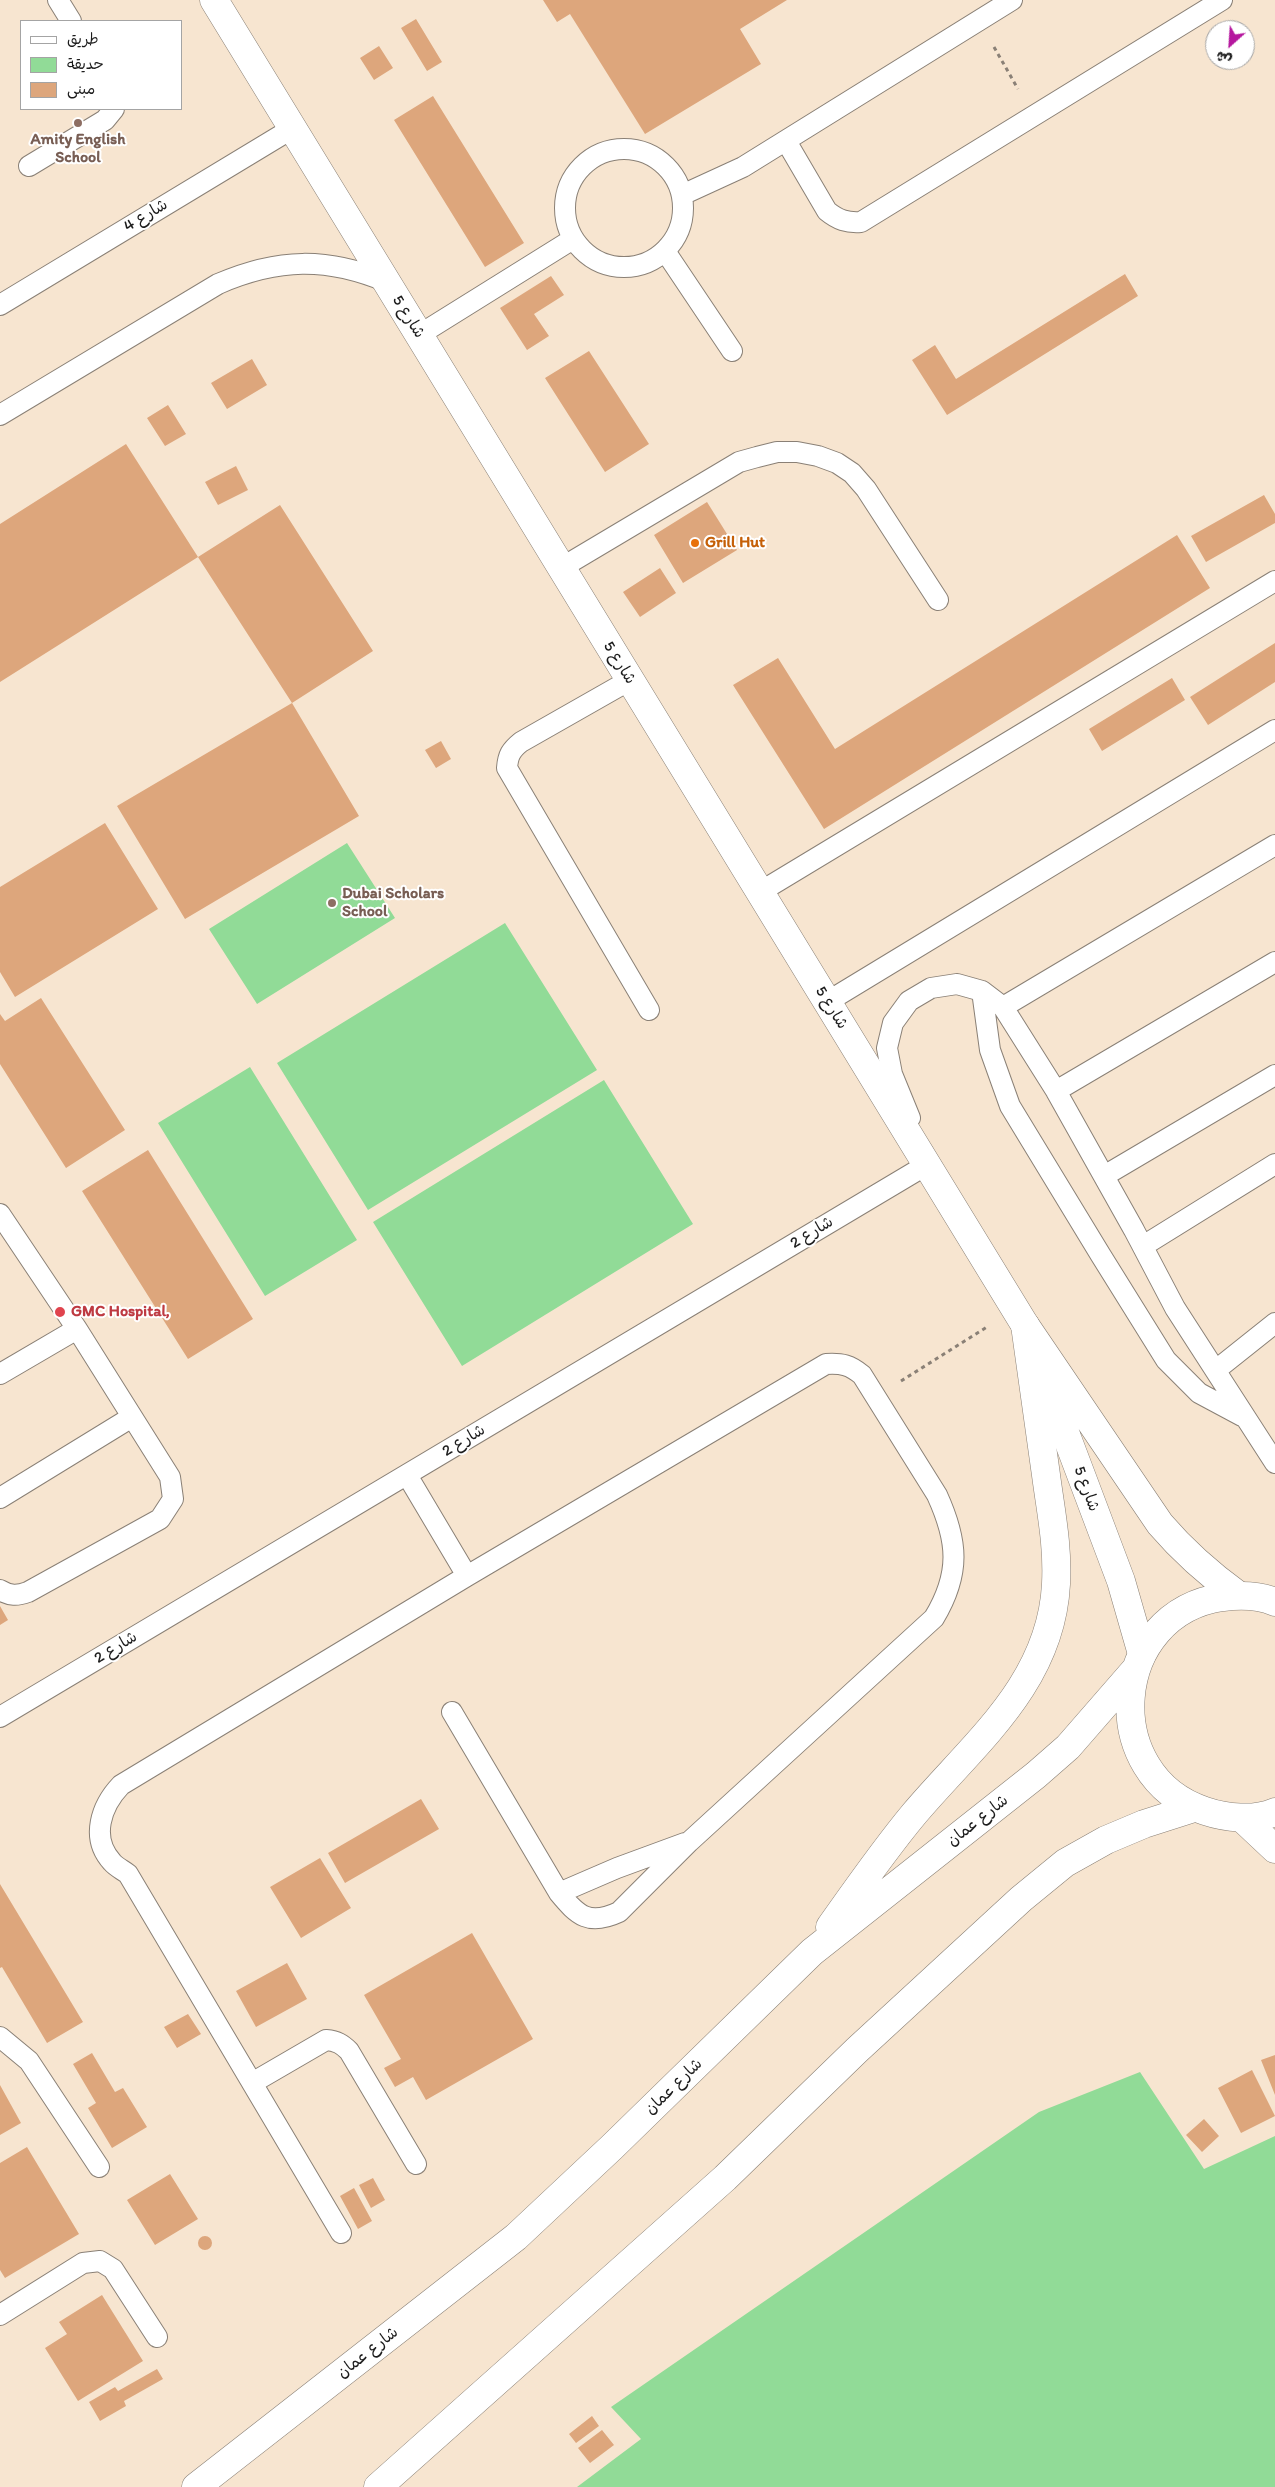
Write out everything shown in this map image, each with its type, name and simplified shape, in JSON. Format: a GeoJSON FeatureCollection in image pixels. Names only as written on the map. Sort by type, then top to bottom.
{"type":"FeatureCollection","features":[{"type":"Feature","properties":{"kind":"street","name":"شارع 5"},"geometry":{"type":"LineString","coordinates":[[214,0],[1020,1317],[1160,1524],[1180,1548],[1207,1572],[1238,1595]]}},
{"type":"Feature","properties":{"kind":"street","name":"شارع 5"},"geometry":{"type":"LineString","coordinates":[[1020,1317],[1121,1581],[1138,1662]]}},
{"type":"Feature","properties":{"kind":"street"},"geometry":{"type":"LineString","coordinates":[[812,1952],[901,1830],[988,1734],[1016,1696],[1035,1663],[1047,1630],[1056,1586],[1056,1533],[1020,1317]]}},
{"type":"Feature","properties":{"kind":"street"},"geometry":{"type":"LineString","coordinates":[[1273,1600],[1238,1595],[1215,1598],[1193,1606],[1179,1614],[1155,1634],[1138,1662],[1129,1697],[1130,1724],[1138,1750],[1152,1774],[1171,1794],[1194,1808],[1218,1816],[1242,1818],[1275,1812]]}},
{"type":"Feature","properties":{"kind":"street","name":"شارع عمان"},"geometry":{"type":"LineString","coordinates":[[196,2487],[516,2237],[612,2148],[812,1952],[1036,1775],[1068,1747],[1138,1662]]}},
{"type":"Feature","properties":{"kind":"street"},"geometry":{"type":"LineString","coordinates":[[378,2487],[725,2178],[857,2050],[1020,1899],[1065,1863],[1106,1840],[1144,1824],[1194,1808]]}},
{"type":"Feature","properties":{"kind":"street"},"geometry":{"type":"LineString","coordinates":[[1242,1818],[1275,1849]]}},
{"type":"Feature","properties":{"kind":"lane"},"geometry":{"type":"LineString","coordinates":[[58,0],[70,20]]}},
{"type":"Feature","properties":{"kind":"lane"},"geometry":{"type":"LineString","coordinates":[[682,195],[726,177],[1012,0]]}},
{"type":"Feature","properties":{"kind":"lane"},"geometry":{"type":"LineString","coordinates":[[786,141],[827,211],[837,219],[849,223],[861,222],[1222,0]]}},
{"type":"Feature","properties":{"kind":"lane"},"geometry":{"type":"LineString","coordinates":[[29,166],[105,120],[113,110]]}},
{"type":"Feature","properties":{"kind":"lane","name":"شارع 4"},"geometry":{"type":"LineString","coordinates":[[0,305],[293,128]]}},
{"type":"Feature","properties":{"kind":"lane"},"geometry":{"type":"LineString","coordinates":[[624,149],[644,152],[662,162],[674,177],[682,195],[684,211],[675,239],[665,251],[651,262],[634,267],[616,267],[599,262],[584,252],[572,239],[566,223],[564,206],[568,189],[576,173],[587,161],[605,152],[624,149]]}},
{"type":"Feature","properties":{"kind":"lane"},"geometry":{"type":"LineString","coordinates":[[419,334],[572,239]]}},
{"type":"Feature","properties":{"kind":"lane"},"geometry":{"type":"LineString","coordinates":[[665,251],[732,351]]}},
{"type":"Feature","properties":{"kind":"lane"},"geometry":{"type":"LineString","coordinates":[[0,415],[218,284],[241,274],[289,263],[315,263],[340,266],[387,282]]}},
{"type":"Feature","properties":{"kind":"lane"},"geometry":{"type":"LineString","coordinates":[[561,568],[739,462],[777,452],[797,452],[818,456],[837,463],[852,474],[866,489],[938,600]]}},
{"type":"Feature","properties":{"kind":"lane"},"geometry":{"type":"LineString","coordinates":[[760,892],[1275,581]]}},
{"type":"Feature","properties":{"kind":"lane"},"geometry":{"type":"LineString","coordinates":[[630,680],[521,742],[513,748],[508,757],[508,768],[516,786],[649,1010]]}},
{"type":"Feature","properties":{"kind":"lane"},"geometry":{"type":"LineString","coordinates":[[827,1002],[1275,730]]}},
{"type":"Feature","properties":{"kind":"lane"},"geometry":{"type":"LineString","coordinates":[[1003,1006],[1275,845]]}},
{"type":"Feature","properties":{"kind":"lane"},"geometry":{"type":"LineString","coordinates":[[1056,1091],[1275,962]]}},
{"type":"Feature","properties":{"kind":"lane"},"geometry":{"type":"LineString","coordinates":[[928,1164],[892,1074],[887,1048],[893,1023],[909,1001],[931,988],[957,984],[982,991],[1003,1006],[1056,1091],[1143,1246],[1175,1308],[1216,1370],[1242,1416],[1275,1463]]}},
{"type":"Feature","properties":{"kind":"lane"},"geometry":{"type":"LineString","coordinates":[[982,991],[990,1050],[1010,1106],[1100,1254],[1166,1360],[1200,1393],[1242,1416]]}},
{"type":"Feature","properties":{"kind":"lane"},"geometry":{"type":"LineString","coordinates":[[1104,1176],[1275,1075]]}},
{"type":"Feature","properties":{"kind":"lane","name":"شارع 2"},"geometry":{"type":"LineString","coordinates":[[0,1717],[928,1164]]}},
{"type":"Feature","properties":{"kind":"lane"},"geometry":{"type":"LineString","coordinates":[[1143,1246],[1275,1164]]}},
{"type":"Feature","properties":{"kind":"lane"},"geometry":{"type":"LineString","coordinates":[[0,1214],[77,1328],[170,1477],[173,1499],[160,1519],[28,1592],[18,1596],[6,1594],[0,1590]]}},
{"type":"Feature","properties":{"kind":"lane"},"geometry":{"type":"LineString","coordinates":[[1216,1370],[1275,1323]]}},
{"type":"Feature","properties":{"kind":"lane"},"geometry":{"type":"LineString","coordinates":[[0,1374],[77,1328]]}},
{"type":"Feature","properties":{"kind":"lane"},"geometry":{"type":"LineString","coordinates":[[341,2233],[128,1874],[112,1863],[103,1848],[99,1831],[101,1814],[109,1798],[121,1785],[466,1576],[826,1364],[839,1363],[852,1367],[862,1375],[937,1495],[946,1515],[952,1534],[954,1554],[953,1576],[946,1598],[934,1618],[689,1842],[619,1912],[604,1919],[587,1918],[572,1908],[559,1893],[452,1712]]}},
{"type":"Feature","properties":{"kind":"lane"},"geometry":{"type":"LineString","coordinates":[[0,1498],[132,1417]]}},
{"type":"Feature","properties":{"kind":"lane"},"geometry":{"type":"LineString","coordinates":[[407,1475],[466,1576]]}},
{"type":"Feature","properties":{"kind":"lane"},"geometry":{"type":"LineString","coordinates":[[559,1893],[616,1868],[689,1842]]}},
{"type":"Feature","properties":{"kind":"lane"},"geometry":{"type":"LineString","coordinates":[[0,2037],[29,2061],[99,2167]]}},
{"type":"Feature","properties":{"kind":"lane"},"geometry":{"type":"LineString","coordinates":[[252,2084],[326,2040],[343,2044],[350,2051],[416,2164]]}},
{"type":"Feature","properties":{"kind":"lane"},"geometry":{"type":"LineString","coordinates":[[0,2315],[83,2263],[100,2261],[113,2269],[157,2336]]}},
{"type":"Feature","properties":{"kind":"path"},"geometry":{"type":"LineString","coordinates":[[978,20],[1034,116]]}},
{"type":"Feature","properties":{"kind":"path"},"geometry":{"type":"LineString","coordinates":[[877,1397],[1020,1317]]}},
{"type":"Feature","properties":{"kind":"green space"},"geometry":{"type":"Polygon","coordinates":[[[347,843],[395,918],[257,1004],[209,929],[347,843]]]}},
{"type":"Feature","properties":{"kind":"green space"},"geometry":{"type":"Polygon","coordinates":[[[505,923],[597,1070],[368,1210],[277,1063],[505,923]]]}},
{"type":"Feature","properties":{"kind":"green space"},"geometry":{"type":"Polygon","coordinates":[[[250,1067],[357,1240],[265,1296],[158,1123],[250,1067]]]}},
{"type":"Feature","properties":{"kind":"green space"},"geometry":{"type":"Polygon","coordinates":[[[604,1080],[693,1224],[462,1366],[373,1222],[604,1080]]]}},
{"type":"Feature","properties":{"kind":"green space"},"geometry":{"type":"Polygon","coordinates":[[[1140,2072],[1204,2169],[1275,2136],[1275,2487],[577,2487],[641,2439],[611,2407],[1039,2112],[1140,2072]]]}},
{"type":"Feature","properties":{"kind":"building"},"geometry":{"type":"Polygon","coordinates":[[[543,0],[787,0],[740,29],[761,64],[645,134],[570,14],[557,22],[543,0]]]}},
{"type":"Feature","properties":{"kind":"building"},"geometry":{"type":"Polygon","coordinates":[[[416,19],[442,62],[427,71],[401,28],[416,19]]]}},
{"type":"Feature","properties":{"kind":"building"},"geometry":{"type":"Polygon","coordinates":[[[379,46],[393,68],[374,80],[360,58],[379,46]]]}},
{"type":"Feature","properties":{"kind":"building"},"geometry":{"type":"Polygon","coordinates":[[[433,96],[524,243],[485,267],[394,120],[433,96]]]}},
{"type":"Feature","properties":{"kind":"building"},"geometry":{"type":"Polygon","coordinates":[[[1125,274],[1138,296],[947,415],[912,360],[935,345],[956,379],[1125,274]]]}},
{"type":"Feature","properties":{"kind":"building"},"geometry":{"type":"Polygon","coordinates":[[[551,276],[564,295],[534,314],[549,336],[527,350],[500,308],[551,276]]]}},
{"type":"Feature","properties":{"kind":"building"},"geometry":{"type":"Polygon","coordinates":[[[589,351],[649,444],[605,472],[545,378],[589,351]]]}},
{"type":"Feature","properties":{"kind":"building"},"geometry":{"type":"Polygon","coordinates":[[[252,359],[267,385],[227,409],[211,383],[252,359]]]}},
{"type":"Feature","properties":{"kind":"building"},"geometry":{"type":"Polygon","coordinates":[[[168,405],[186,434],[165,446],[147,418],[168,405]]]}},
{"type":"Feature","properties":{"kind":"building"},"geometry":{"type":"Polygon","coordinates":[[[126,444],[198,557],[0,682],[0,524],[126,444]]]}},
{"type":"Feature","properties":{"kind":"building"},"geometry":{"type":"Polygon","coordinates":[[[236,466],[248,490],[218,505],[205,482],[236,466]]]}},
{"type":"Feature","properties":{"kind":"building"},"geometry":{"type":"Polygon","coordinates":[[[1264,495],[1275,514],[1275,523],[1206,562],[1191,536],[1264,495]]]}},
{"type":"Feature","properties":{"kind":"building","name":"Grill Hut"},"geometry":{"type":"Polygon","coordinates":[[[707,502],[737,550],[683,583],[654,535],[707,502]]]}},
{"type":"Feature","properties":{"kind":"building"},"geometry":{"type":"Polygon","coordinates":[[[280,505],[373,651],[292,703],[198,557],[280,505]]]}},
{"type":"Feature","properties":{"kind":"building"},"geometry":{"type":"Polygon","coordinates":[[[1177,535],[1210,588],[824,829],[733,685],[778,658],[835,749],[1177,535]]]}},
{"type":"Feature","properties":{"kind":"building"},"geometry":{"type":"Polygon","coordinates":[[[660,568],[676,593],[640,617],[623,592],[660,568]]]}},
{"type":"Feature","properties":{"kind":"building"},"geometry":{"type":"Polygon","coordinates":[[[1275,643],[1275,682],[1208,725],[1190,697],[1275,643]]]}},
{"type":"Feature","properties":{"kind":"building"},"geometry":{"type":"Polygon","coordinates":[[[1172,678],[1185,700],[1102,751],[1089,729],[1172,678]]]}},
{"type":"Feature","properties":{"kind":"building"},"geometry":{"type":"Polygon","coordinates":[[[292,703],[359,816],[185,919],[117,806],[292,703]]]}},
{"type":"Feature","properties":{"kind":"building"},"geometry":{"type":"Polygon","coordinates":[[[441,741],[451,759],[436,768],[425,750],[441,741]]]}},
{"type":"Feature","properties":{"kind":"building"},"geometry":{"type":"Polygon","coordinates":[[[105,823],[158,909],[15,997],[0,972],[0,887],[105,823]]]}},
{"type":"Feature","properties":{"kind":"building"},"geometry":{"type":"Polygon","coordinates":[[[41,998],[125,1130],[66,1168],[0,1064],[0,1014],[5,1021],[41,998]]]}},
{"type":"Feature","properties":{"kind":"building"},"geometry":{"type":"Polygon","coordinates":[[[148,1150],[253,1319],[188,1359],[82,1191],[148,1150]]]}},
{"type":"Feature","properties":{"kind":"building"},"geometry":{"type":"Polygon","coordinates":[[[0,1606],[8,1620],[0,1625],[0,1606]]]}},
{"type":"Feature","properties":{"kind":"building"},"geometry":{"type":"Polygon","coordinates":[[[421,1799],[439,1829],[345,1883],[328,1853],[421,1799]]]}},
{"type":"Feature","properties":{"kind":"building"},"geometry":{"type":"Polygon","coordinates":[[[320,1858],[351,1908],[301,1938],[270,1887],[320,1858]]]}},
{"type":"Feature","properties":{"kind":"building"},"geometry":{"type":"Polygon","coordinates":[[[0,1884],[83,2022],[47,2043],[2,1967],[0,1968],[0,1884]]]}},
{"type":"Feature","properties":{"kind":"building"},"geometry":{"type":"Polygon","coordinates":[[[472,1933],[533,2039],[426,2100],[413,2077],[395,2087],[384,2068],[401,2059],[364,1995],[472,1933]]]}},
{"type":"Feature","properties":{"kind":"building"},"geometry":{"type":"Polygon","coordinates":[[[287,1963],[307,1999],[256,2027],[236,1991],[287,1963]]]}},
{"type":"Feature","properties":{"kind":"building"},"geometry":{"type":"Polygon","coordinates":[[[188,2014],[201,2034],[177,2048],[164,2027],[188,2014]]]}},
{"type":"Feature","properties":{"kind":"building"},"geometry":{"type":"Polygon","coordinates":[[[92,2053],[115,2092],[123,2088],[147,2127],[112,2148],[88,2108],[96,2103],[73,2064],[92,2053]]]}},
{"type":"Feature","properties":{"kind":"building"},"geometry":{"type":"Polygon","coordinates":[[[1275,2055],[1275,2095],[1261,2060],[1275,2055]]]}},
{"type":"Feature","properties":{"kind":"building"},"geometry":{"type":"Polygon","coordinates":[[[1252,2070],[1275,2116],[1241,2133],[1218,2088],[1252,2070]]]}},
{"type":"Feature","properties":{"kind":"building"},"geometry":{"type":"Polygon","coordinates":[[[0,2085],[21,2123],[0,2135],[0,2085]]]}},
{"type":"Feature","properties":{"kind":"building"},"geometry":{"type":"Polygon","coordinates":[[[1204,2119],[1219,2136],[1202,2152],[1186,2135],[1204,2119]]]}},
{"type":"Feature","properties":{"kind":"building"},"geometry":{"type":"Polygon","coordinates":[[[27,2147],[79,2234],[5,2278],[0,2270],[0,2163],[27,2147]]]}},
{"type":"Feature","properties":{"kind":"building"},"geometry":{"type":"Polygon","coordinates":[[[170,2174],[198,2219],[155,2245],[127,2200],[170,2174]]]}},
{"type":"Feature","properties":{"kind":"building"},"geometry":{"type":"Polygon","coordinates":[[[373,2178],[385,2200],[371,2208],[359,2185],[373,2178]]]}},
{"type":"Feature","properties":{"kind":"building"},"geometry":{"type":"Polygon","coordinates":[[[354,2188],[372,2221],[358,2229],[340,2196],[354,2188]]]}},
{"type":"Feature","properties":{"kind":"building"},"geometry":{"type":"Polygon","coordinates":[[[202,2236],[208,2236],[212,2243],[208,2250],[202,2250],[198,2246],[198,2240],[202,2236]]]}},
{"type":"Feature","properties":{"kind":"building"},"geometry":{"type":"Polygon","coordinates":[[[102,2295],[143,2361],[78,2401],[45,2348],[67,2334],[59,2322],[102,2295]]]}},
{"type":"Feature","properties":{"kind":"building"},"geometry":{"type":"Polygon","coordinates":[[[157,2369],[163,2379],[124,2401],[126,2406],[100,2421],[89,2402],[115,2387],[118,2391],[157,2369]]]}},
{"type":"Feature","properties":{"kind":"building"},"geometry":{"type":"Polygon","coordinates":[[[592,2416],[599,2426],[576,2443],[569,2434],[592,2416]]]}},
{"type":"Feature","properties":{"kind":"building"},"geometry":{"type":"Polygon","coordinates":[[[602,2430],[614,2445],[590,2463],[578,2448],[602,2430]]]}},
{"type":"Feature","properties":{"kind":"place","name":"Amity English School"},"geometry":{"type":"Point","coordinates":[78,123]}},
{"type":"Feature","properties":{"kind":"place","name":"Grill Hut"},"geometry":{"type":"Point","coordinates":[695,543]}},
{"type":"Feature","properties":{"kind":"place","name":"Dubai Scholars School"},"geometry":{"type":"Point","coordinates":[332,903]}},
{"type":"Feature","properties":{"kind":"place","name":"GMC Hospital,"},"geometry":{"type":"Point","coordinates":[60,1312]}}]}
